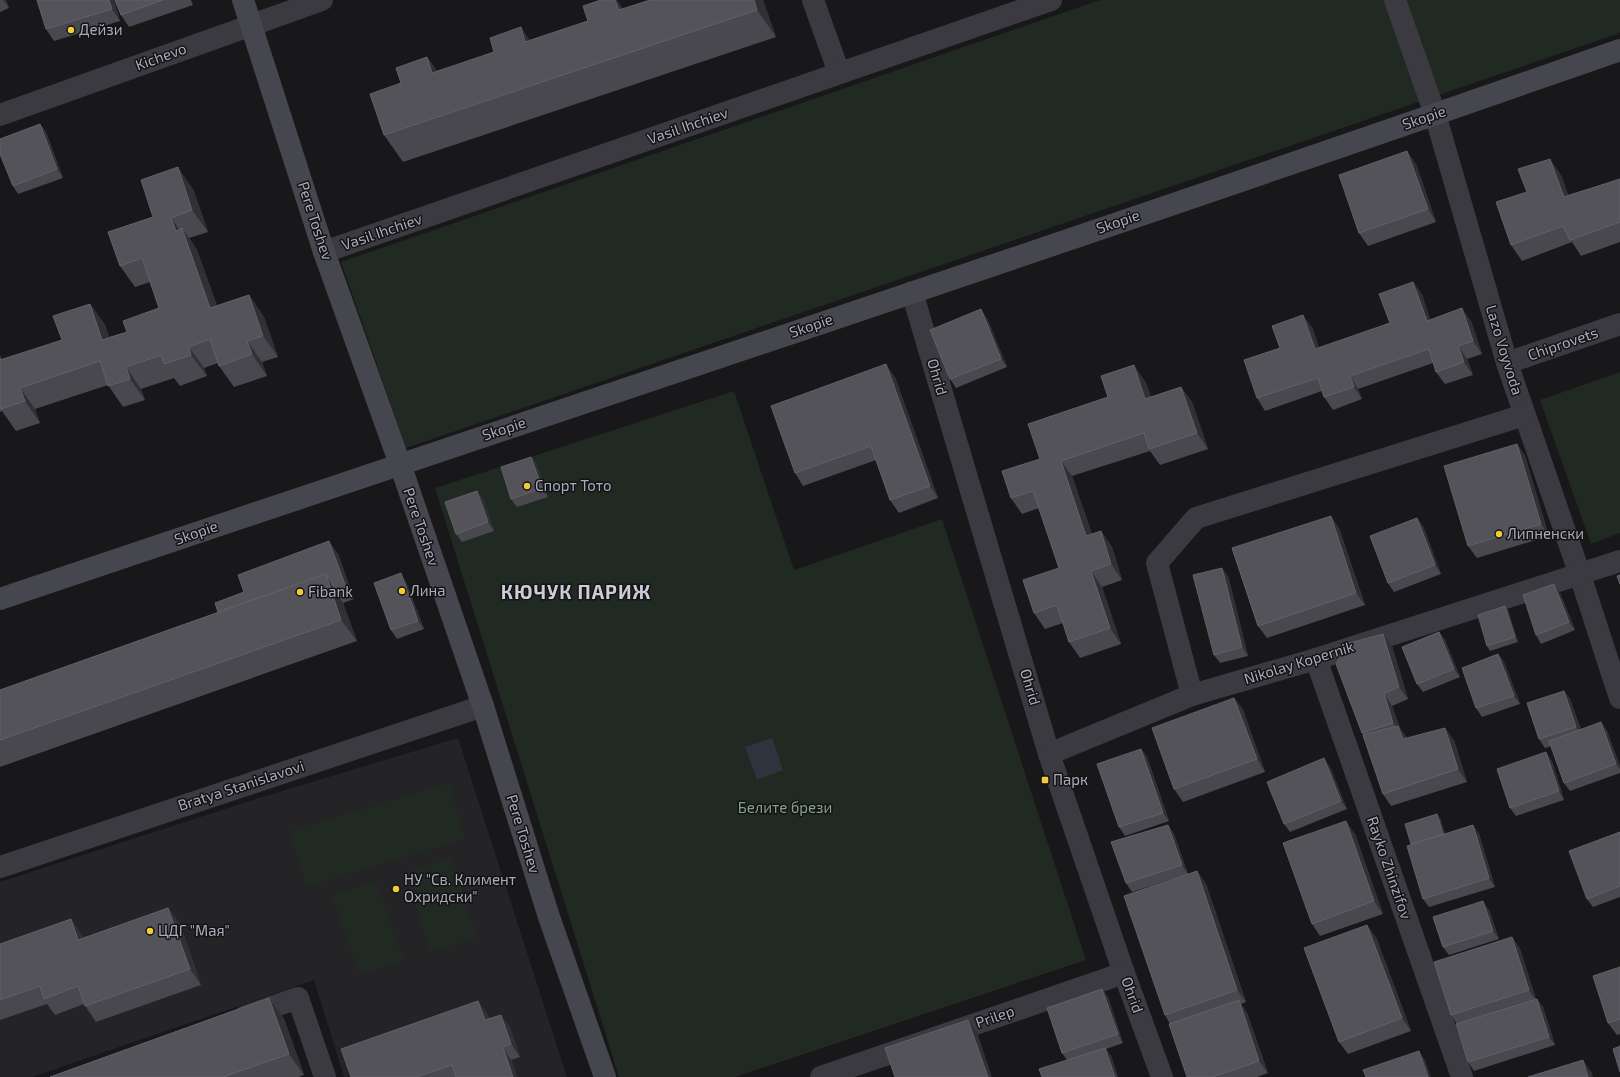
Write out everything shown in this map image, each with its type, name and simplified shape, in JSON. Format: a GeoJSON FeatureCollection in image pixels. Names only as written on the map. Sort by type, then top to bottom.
{"type":"FeatureCollection","features":[{"type":"Feature","properties":{"kind":"street","name":"Pere Toshev"},"geometry":{"type":"LineString","coordinates":[[243,0],[324,252],[400,464],[483,706],[549,917],[605,1077]]}},
{"type":"Feature","properties":{"kind":"street","name":"Kichevo"},"geometry":{"type":"LineString","coordinates":[[0,115],[322,0]]}},
{"type":"Feature","properties":{"kind":"street"},"geometry":{"type":"LineString","coordinates":[[813,0],[839,73]]}},
{"type":"Feature","properties":{"kind":"street","name":"Vasil Ihchiev"},"geometry":{"type":"LineString","coordinates":[[324,252],[1052,0]]}},
{"type":"Feature","properties":{"kind":"street","name":"Lazo Voyvoda"},"geometry":{"type":"LineString","coordinates":[[1395,0],[1435,114],[1507,363],[1580,574],[1620,698]]}},
{"type":"Feature","properties":{"kind":"street","name":"Skopie"},"geometry":{"type":"LineString","coordinates":[[0,599],[912,292],[1620,50]]}},
{"type":"Feature","properties":{"kind":"street","name":"Ohrid"},"geometry":{"type":"LineString","coordinates":[[912,292],[1049,754],[1124,973],[1162,1077]]}},
{"type":"Feature","properties":{"kind":"street","name":"Chiprovets"},"geometry":{"type":"LineString","coordinates":[[1507,363],[1620,324]]}},
{"type":"Feature","properties":{"kind":"street"},"geometry":{"type":"LineString","coordinates":[[1192,695],[1157,563],[1196,518],[1524,415]]}},
{"type":"Feature","properties":{"kind":"street","name":"Nikolay Kopernik"},"geometry":{"type":"LineString","coordinates":[[1049,754],[1192,695],[1316,659],[1620,561]]}},
{"type":"Feature","properties":{"kind":"street","name":"Rayko Zhinzifov"},"geometry":{"type":"LineString","coordinates":[[1316,659],[1462,1077]]}},
{"type":"Feature","properties":{"kind":"street","name":"Bratya Stanislavovi"},"geometry":{"type":"LineString","coordinates":[[0,867],[483,706]]}},
{"type":"Feature","properties":{"kind":"street","name":"Prilep"},"geometry":{"type":"LineString","coordinates":[[821,1077],[860,1071],[1124,973]]}},
{"type":"Feature","properties":{"kind":"street"},"geometry":{"type":"LineString","coordinates":[[231,1021],[298,998],[325,1077]]}},
{"type":"Feature","properties":{"kind":"shaded area"},"geometry":{"type":"Polygon","coordinates":[[[458,738],[567,1077],[344,1077],[314,980],[32,1077],[0,1077],[0,882],[259,798],[458,738]]]}},
{"type":"Feature","properties":{"kind":"shaded area"},"geometry":{"type":"Polygon","coordinates":[[[772,738],[783,770],[757,780],[745,747],[772,738]]]}},
{"type":"Feature","properties":{"kind":"green space"},"geometry":{"type":"Polygon","coordinates":[[[1100,0],[1620,0],[1620,33],[406,448],[341,262],[1100,0]]]}},
{"type":"Feature","properties":{"kind":"green space"},"geometry":{"type":"Polygon","coordinates":[[[1620,372],[1620,533],[1591,544],[1540,400],[1620,372]]]}},
{"type":"Feature","properties":{"kind":"green space","name":"Белите брези"},"geometry":{"type":"Polygon","coordinates":[[[734,391],[794,570],[942,519],[1086,960],[735,1077],[619,1077],[435,488],[734,391]]]}},
{"type":"Feature","properties":{"kind":"green space"},"geometry":{"type":"Polygon","coordinates":[[[449,783],[466,839],[306,887],[289,831],[449,783]]]}},
{"type":"Feature","properties":{"kind":"green space"},"geometry":{"type":"Polygon","coordinates":[[[452,857],[478,938],[430,952],[405,872],[452,857]]]}},
{"type":"Feature","properties":{"kind":"green space"},"geometry":{"type":"Polygon","coordinates":[[[376,880],[404,960],[359,975],[332,896],[376,880]]]}},
{"type":"Feature","properties":{"kind":"building"},"geometry":{"type":"Polygon","coordinates":[[[37,0],[109,0],[112,9],[46,29],[37,0]]]}},
{"type":"Feature","properties":{"kind":"building"},"geometry":{"type":"Polygon","coordinates":[[[115,0],[163,0],[121,15],[115,0]]]}},
{"type":"Feature","properties":{"kind":"building"},"geometry":{"type":"Polygon","coordinates":[[[601,0],[615,0],[619,10],[650,0],[754,0],[757,10],[384,135],[370,94],[401,83],[396,68],[427,57],[432,73],[494,52],[490,38],[521,27],[525,42],[588,21],[583,6],[601,0]]]}},
{"type":"Feature","properties":{"kind":"building"},"geometry":{"type":"Polygon","coordinates":[[[40,124],[57,169],[13,186],[0,154],[0,139],[40,124]]]}},
{"type":"Feature","properties":{"kind":"building"},"geometry":{"type":"Polygon","coordinates":[[[1407,151],[1428,209],[1359,233],[1339,175],[1407,151]]]}},
{"type":"Feature","properties":{"kind":"building"},"geometry":{"type":"Polygon","coordinates":[[[1550,159],[1564,197],[1620,179],[1620,222],[1570,240],[1563,226],[1511,245],[1496,202],[1527,192],[1518,169],[1550,159]]]}},
{"type":"Feature","properties":{"kind":"building"},"geometry":{"type":"Polygon","coordinates":[[[178,167],[192,210],[171,218],[176,231],[182,228],[210,308],[249,295],[263,336],[247,341],[252,354],[219,366],[210,339],[189,347],[191,355],[164,364],[161,355],[126,367],[130,379],[108,386],[100,361],[20,388],[25,401],[1,409],[0,360],[62,340],[53,316],[90,304],[102,340],[127,332],[123,321],[159,308],[142,258],[120,266],[108,232],[153,217],[141,180],[178,167]]]}},
{"type":"Feature","properties":{"kind":"building"},"geometry":{"type":"Polygon","coordinates":[[[1413,282],[1427,321],[1462,308],[1473,341],[1458,346],[1464,362],[1436,372],[1429,349],[1350,376],[1354,387],[1324,397],[1318,378],[1257,398],[1244,360],[1280,348],[1272,326],[1303,315],[1315,349],[1390,323],[1379,294],[1413,282]]]}},
{"type":"Feature","properties":{"kind":"building"},"geometry":{"type":"Polygon","coordinates":[[[981,309],[1001,359],[950,379],[930,330],[981,309]]]}},
{"type":"Feature","properties":{"kind":"building"},"geometry":{"type":"Polygon","coordinates":[[[886,364],[930,486],[890,500],[871,446],[795,473],[771,406],[886,364]]]}},
{"type":"Feature","properties":{"kind":"building"},"geometry":{"type":"Polygon","coordinates":[[[1134,365],[1145,399],[1181,387],[1197,433],[1149,449],[1144,433],[1061,461],[1086,536],[1101,531],[1111,564],[1091,571],[1110,628],[1069,642],[1057,605],[1034,613],[1023,580],[1059,568],[1033,491],[1011,498],[1002,471],[1040,459],[1028,424],[1108,397],[1101,376],[1134,365]]]}},
{"type":"Feature","properties":{"kind":"building"},"geometry":{"type":"Polygon","coordinates":[[[1517,444],[1541,524],[1468,546],[1444,466],[1517,444]]]}},
{"type":"Feature","properties":{"kind":"building","name":"Спорт Тото"},"geometry":{"type":"Polygon","coordinates":[[[531,457],[542,488],[511,499],[501,467],[531,457]]]}},
{"type":"Feature","properties":{"kind":"building"},"geometry":{"type":"Polygon","coordinates":[[[477,491],[488,522],[456,534],[445,502],[477,491]]]}},
{"type":"Feature","properties":{"kind":"building"},"geometry":{"type":"Polygon","coordinates":[[[1331,516],[1356,593],[1258,626],[1232,548],[1331,516]]]}},
{"type":"Feature","properties":{"kind":"building"},"geometry":{"type":"Polygon","coordinates":[[[1417,518],[1435,565],[1388,583],[1370,536],[1417,518]]]}},
{"type":"Feature","properties":{"kind":"building"},"geometry":{"type":"Polygon","coordinates":[[[329,541],[346,587],[335,591],[326,574],[218,612],[215,603],[244,592],[238,575],[329,541]]]}},
{"type":"Feature","properties":{"kind":"building"},"geometry":{"type":"Polygon","coordinates":[[[1222,568],[1242,647],[1214,655],[1193,575],[1222,568]]]}},
{"type":"Feature","properties":{"kind":"building"},"geometry":{"type":"Polygon","coordinates":[[[401,573],[418,621],[391,630],[374,583],[401,573]]]}},
{"type":"Feature","properties":{"kind":"building"},"geometry":{"type":"Polygon","coordinates":[[[326,574],[341,620],[0,740],[0,690],[326,574]]]}},
{"type":"Feature","properties":{"kind":"building"},"geometry":{"type":"Polygon","coordinates":[[[1620,575],[1620,584],[1617,576],[1620,575]]]}},
{"type":"Feature","properties":{"kind":"building"},"geometry":{"type":"Polygon","coordinates":[[[1554,584],[1569,622],[1536,635],[1523,595],[1554,584]]]}},
{"type":"Feature","properties":{"kind":"building"},"geometry":{"type":"Polygon","coordinates":[[[1505,606],[1515,637],[1487,646],[1478,615],[1505,606]]]}},
{"type":"Feature","properties":{"kind":"building"},"geometry":{"type":"Polygon","coordinates":[[[1439,632],[1454,669],[1417,684],[1402,647],[1439,632]]]}},
{"type":"Feature","properties":{"kind":"building"},"geometry":{"type":"Polygon","coordinates":[[[1383,634],[1399,687],[1384,693],[1393,723],[1362,733],[1336,664],[1346,644],[1383,634]]]}},
{"type":"Feature","properties":{"kind":"building"},"geometry":{"type":"Polygon","coordinates":[[[1498,654],[1514,696],[1476,708],[1462,668],[1498,654]]]}},
{"type":"Feature","properties":{"kind":"building"},"geometry":{"type":"Polygon","coordinates":[[[1564,691],[1576,727],[1539,739],[1527,703],[1564,691]]]}},
{"type":"Feature","properties":{"kind":"building"},"geometry":{"type":"Polygon","coordinates":[[[1234,698],[1257,759],[1174,789],[1152,728],[1234,698]]]}},
{"type":"Feature","properties":{"kind":"building"},"geometry":{"type":"Polygon","coordinates":[[[1601,722],[1616,764],[1564,783],[1549,741],[1601,722]]]}},
{"type":"Feature","properties":{"kind":"building"},"geometry":{"type":"Polygon","coordinates":[[[1398,726],[1403,739],[1445,728],[1458,769],[1383,794],[1363,735],[1398,726]]]}},
{"type":"Feature","properties":{"kind":"building"},"geometry":{"type":"Polygon","coordinates":[[[1141,749],[1163,813],[1119,827],[1097,764],[1141,749]]]}},
{"type":"Feature","properties":{"kind":"building"},"geometry":{"type":"Polygon","coordinates":[[[1546,752],[1559,791],[1510,808],[1497,769],[1546,752]]]}},
{"type":"Feature","properties":{"kind":"building"},"geometry":{"type":"Polygon","coordinates":[[[1324,758],[1341,801],[1284,824],[1267,782],[1324,758]]]}},
{"type":"Feature","properties":{"kind":"building"},"geometry":{"type":"Polygon","coordinates":[[[1437,814],[1443,834],[1411,844],[1405,824],[1437,814]]]}},
{"type":"Feature","properties":{"kind":"building"},"geometry":{"type":"Polygon","coordinates":[[[1346,821],[1374,901],[1312,924],[1283,843],[1346,821]]]}},
{"type":"Feature","properties":{"kind":"building"},"geometry":{"type":"Polygon","coordinates":[[[1168,825],[1182,865],[1126,883],[1111,842],[1168,825]]]}},
{"type":"Feature","properties":{"kind":"building"},"geometry":{"type":"Polygon","coordinates":[[[1473,825],[1489,878],[1423,899],[1407,846],[1473,825]]]}},
{"type":"Feature","properties":{"kind":"building"},"geometry":{"type":"Polygon","coordinates":[[[1620,832],[1620,886],[1587,899],[1569,851],[1620,832]]]}},
{"type":"Feature","properties":{"kind":"building"},"geometry":{"type":"Polygon","coordinates":[[[1197,871],[1237,990],[1165,1015],[1124,896],[1197,871]]]}},
{"type":"Feature","properties":{"kind":"building"},"geometry":{"type":"Polygon","coordinates":[[[1483,901],[1493,931],[1443,947],[1433,917],[1483,901]]]}},
{"type":"Feature","properties":{"kind":"building"},"geometry":{"type":"Polygon","coordinates":[[[168,908],[190,969],[85,1006],[78,986],[44,999],[40,986],[0,1000],[0,944],[71,919],[78,940],[168,908]]]}},
{"type":"Feature","properties":{"kind":"building"},"geometry":{"type":"Polygon","coordinates":[[[1367,925],[1402,1018],[1339,1042],[1304,948],[1367,925]]]}},
{"type":"Feature","properties":{"kind":"building"},"geometry":{"type":"Polygon","coordinates":[[[1512,937],[1529,990],[1451,1015],[1434,962],[1512,937]]]}},
{"type":"Feature","properties":{"kind":"building"},"geometry":{"type":"Polygon","coordinates":[[[1620,967],[1620,1019],[1608,1023],[1593,976],[1620,967]]]}},
{"type":"Feature","properties":{"kind":"building"},"geometry":{"type":"Polygon","coordinates":[[[1102,989],[1118,1034],[1062,1053],[1047,1008],[1102,989]]]}},
{"type":"Feature","properties":{"kind":"building"},"geometry":{"type":"Polygon","coordinates":[[[269,998],[289,1054],[223,1077],[50,1077],[269,998]]]}},
{"type":"Feature","properties":{"kind":"building"},"geometry":{"type":"Polygon","coordinates":[[[1537,999],[1549,1037],[1468,1062],[1456,1024],[1537,999]]]}},
{"type":"Feature","properties":{"kind":"building"},"geometry":{"type":"Polygon","coordinates":[[[1239,1000],[1259,1061],[1213,1077],[1187,1077],[1169,1024],[1239,1000]]]}},
{"type":"Feature","properties":{"kind":"building"},"geometry":{"type":"Polygon","coordinates":[[[478,1001],[485,1020],[501,1015],[511,1044],[503,1047],[513,1077],[456,1077],[452,1065],[416,1077],[351,1077],[341,1049],[478,1001]]]}},
{"type":"Feature","properties":{"kind":"building"},"geometry":{"type":"Polygon","coordinates":[[[968,1020],[988,1077],[895,1077],[885,1048],[968,1020]]]}},
{"type":"Feature","properties":{"kind":"building"},"geometry":{"type":"Polygon","coordinates":[[[1620,1046],[1620,1072],[1613,1049],[1620,1046]]]}},
{"type":"Feature","properties":{"kind":"building"},"geometry":{"type":"Polygon","coordinates":[[[1105,1048],[1115,1077],[1042,1077],[1039,1069],[1105,1048]]]}},
{"type":"Feature","properties":{"kind":"building"},"geometry":{"type":"Polygon","coordinates":[[[1419,1051],[1428,1077],[1366,1077],[1363,1070],[1419,1051]]]}},
{"type":"Feature","properties":{"kind":"building"},"geometry":{"type":"Polygon","coordinates":[[[1583,1060],[1588,1077],[1528,1077],[1583,1060]]]}},
{"type":"Feature","properties":{"kind":"place","name":"Дейзи"},"geometry":{"type":"Point","coordinates":[71,30]}},
{"type":"Feature","properties":{"kind":"place","name":"Спорт Тото"},"geometry":{"type":"Point","coordinates":[527,486]}},
{"type":"Feature","properties":{"kind":"place","name":"Липненски"},"geometry":{"type":"Point","coordinates":[1499,534]}},
{"type":"Feature","properties":{"kind":"place","name":"Лина"},"geometry":{"type":"Point","coordinates":[402,591]}},
{"type":"Feature","properties":{"kind":"place","name":"Fibank"},"geometry":{"type":"Point","coordinates":[300,592]}},
{"type":"Feature","properties":{"kind":"place","name":"Парк"},"geometry":{"type":"Point","coordinates":[1045,780]}},
{"type":"Feature","properties":{"kind":"place","name":"НУ \"Св. Климент Охридски\""},"geometry":{"type":"Point","coordinates":[396,889]}},
{"type":"Feature","properties":{"kind":"place","name":"ЦДГ \"Мая\""},"geometry":{"type":"Point","coordinates":[150,931]}},
{"type":"Feature","properties":{"kind":"district","name":"КЮЧУК ПАРИЖ"},"geometry":{"type":"Point","coordinates":[576,592]}}]}
